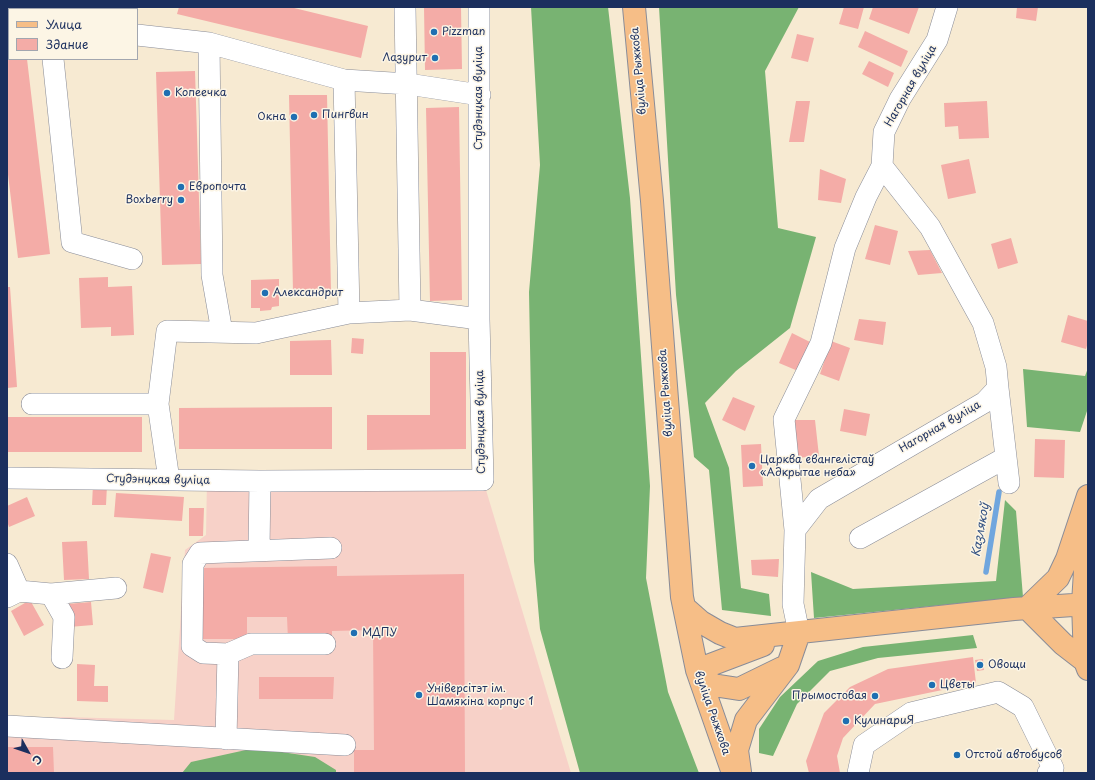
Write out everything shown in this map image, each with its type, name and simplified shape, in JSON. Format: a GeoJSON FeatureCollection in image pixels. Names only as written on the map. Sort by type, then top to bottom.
{"type":"FeatureCollection","features":[{"type":"Feature","properties":{"kind":"main road","name":"вуліца Рыжкова"},"geometry":{"type":"LineString","coordinates":[[634,7],[652,202],[684,607],[697,670],[733,773]]}},
{"type":"Feature","properties":{"kind":"main road"},"geometry":{"type":"LineString","coordinates":[[1026,608],[1058,578],[1067,559],[1088,496]]}},
{"type":"Feature","properties":{"kind":"main road"},"geometry":{"type":"LineString","coordinates":[[1087,664],[1085,604],[1088,524]]}},
{"type":"Feature","properties":{"kind":"main road"},"geometry":{"type":"LineString","coordinates":[[684,607],[701,622],[720,633],[736,639],[1026,608],[1085,604]]}},
{"type":"Feature","properties":{"kind":"main road"},"geometry":{"type":"LineString","coordinates":[[1026,608],[1063,644],[1087,664]]}},
{"type":"Feature","properties":{"kind":"main road"},"geometry":{"type":"LineString","coordinates":[[740,773],[737,750],[746,720],[788,665],[799,633]]}},
{"type":"Feature","properties":{"kind":"main road"},"geometry":{"type":"LineString","coordinates":[[788,665],[740,689],[713,685],[697,670],[729,656],[799,633]]}},
{"type":"Feature","properties":{"kind":"street"},"geometry":{"type":"LineString","coordinates":[[405,7],[408,84],[410,310]]}},
{"type":"Feature","properties":{"kind":"street","name":"Студэнцкая вуліца"},"geometry":{"type":"LineString","coordinates":[[7,478],[260,481],[483,480],[479,319],[479,7]]}},
{"type":"Feature","properties":{"kind":"street","name":"Нагорная вуліца"},"geometry":{"type":"LineString","coordinates":[[799,633],[793,604],[795,530],[784,419],[821,343],[845,248],[866,197],[882,166],[884,132],[900,99],[937,40],[947,7]]}},
{"type":"Feature","properties":{"kind":"street"},"geometry":{"type":"LineString","coordinates":[[138,35],[209,43],[344,80],[408,84],[480,95]]}},
{"type":"Feature","properties":{"kind":"street"},"geometry":{"type":"LineString","coordinates":[[209,43],[212,275],[222,332]]}},
{"type":"Feature","properties":{"kind":"street"},"geometry":{"type":"LineString","coordinates":[[53,60],[72,242],[132,259]]}},
{"type":"Feature","properties":{"kind":"street"},"geometry":{"type":"LineString","coordinates":[[344,80],[349,313]]}},
{"type":"Feature","properties":{"kind":"street"},"geometry":{"type":"LineString","coordinates":[[882,166],[930,227],[983,323],[996,366],[1009,484]]}},
{"type":"Feature","properties":{"kind":"street"},"geometry":{"type":"LineString","coordinates":[[169,480],[158,404],[167,331],[256,333],[349,313],[410,310],[479,319]]}},
{"type":"Feature","properties":{"kind":"street","name":"Нагорная вуліца"},"geometry":{"type":"LineString","coordinates":[[795,530],[819,499],[985,402],[998,388]]}},
{"type":"Feature","properties":{"kind":"street"},"geometry":{"type":"LineString","coordinates":[[32,404],[158,404]]}},
{"type":"Feature","properties":{"kind":"street"},"geometry":{"type":"LineString","coordinates":[[860,538],[1005,458]]}},
{"type":"Feature","properties":{"kind":"street"},"geometry":{"type":"LineString","coordinates":[[259,550],[260,481]]}},
{"type":"Feature","properties":{"kind":"street"},"geometry":{"type":"LineString","coordinates":[[325,644],[251,644],[228,654],[202,653],[192,646],[193,564],[200,553],[331,548]]}},
{"type":"Feature","properties":{"kind":"street"},"geometry":{"type":"LineString","coordinates":[[7,564],[13,594],[51,594],[116,588]]}},
{"type":"Feature","properties":{"kind":"street"},"geometry":{"type":"LineString","coordinates":[[51,594],[64,617],[62,658]]}},
{"type":"Feature","properties":{"kind":"street"},"geometry":{"type":"LineString","coordinates":[[226,739],[228,654]]}},
{"type":"Feature","properties":{"kind":"street"},"geometry":{"type":"LineString","coordinates":[[858,773],[864,745],[911,713],[998,692],[1023,707],[1053,768],[1048,773]]}},
{"type":"Feature","properties":{"kind":"street"},"geometry":{"type":"LineString","coordinates":[[7,726],[345,745]]}},
{"type":"Feature","properties":{"kind":"shaded area","name":"МДПУ"},"geometry":{"type":"Polygon","coordinates":[[[207,480],[483,480],[571,773],[7,773],[7,721],[62,717],[174,720],[185,550],[206,535],[207,480]]]}},
{"type":"Feature","properties":{"kind":"green space"},"geometry":{"type":"Polygon","coordinates":[[[531,7],[608,7],[630,198],[650,486],[646,578],[668,692],[699,773],[580,773],[540,629],[534,561],[529,292],[540,165],[531,7]]]}},
{"type":"Feature","properties":{"kind":"green space"},"geometry":{"type":"Polygon","coordinates":[[[659,7],[799,7],[765,71],[778,228],[816,237],[790,328],[736,371],[705,403],[729,468],[741,588],[769,594],[771,616],[722,610],[709,470],[694,457],[676,295],[659,7]]]}},
{"type":"Feature","properties":{"kind":"green space"},"geometry":{"type":"Polygon","coordinates":[[[1088,368],[1088,408],[1080,432],[1027,427],[1023,369],[1085,376],[1088,368]]]}},
{"type":"Feature","properties":{"kind":"green space"},"geometry":{"type":"Polygon","coordinates":[[[1005,500],[1016,511],[1023,597],[814,618],[811,572],[853,589],[996,581],[1005,500]]]}},
{"type":"Feature","properties":{"kind":"green space"},"geometry":{"type":"Polygon","coordinates":[[[973,635],[977,648],[878,658],[830,671],[797,704],[773,756],[759,753],[759,729],[780,697],[818,661],[863,647],[973,635]]]}},
{"type":"Feature","properties":{"kind":"green space"},"geometry":{"type":"Polygon","coordinates":[[[255,748],[315,757],[336,770],[336,773],[182,773],[191,762],[255,748]]]}},
{"type":"Feature","properties":{"kind":"building"},"geometry":{"type":"Polygon","coordinates":[[[179,7],[290,7],[368,26],[361,58],[177,14],[179,7]]]}},
{"type":"Feature","properties":{"kind":"building"},"geometry":{"type":"Polygon","coordinates":[[[424,7],[461,7],[462,69],[425,70],[424,7]]]}},
{"type":"Feature","properties":{"kind":"building"},"geometry":{"type":"Polygon","coordinates":[[[844,7],[864,7],[858,29],[839,24],[844,7]]]}},
{"type":"Feature","properties":{"kind":"building"},"geometry":{"type":"Polygon","coordinates":[[[873,7],[919,7],[909,34],[869,19],[873,7]]]}},
{"type":"Feature","properties":{"kind":"building"},"geometry":{"type":"Polygon","coordinates":[[[1017,7],[1038,7],[1036,21],[1016,18],[1017,7]]]}},
{"type":"Feature","properties":{"kind":"building"},"geometry":{"type":"Polygon","coordinates":[[[865,31],[908,51],[901,67],[858,47],[865,31]]]}},
{"type":"Feature","properties":{"kind":"building"},"geometry":{"type":"Polygon","coordinates":[[[797,34],[814,38],[808,62],[791,58],[797,34]]]}},
{"type":"Feature","properties":{"kind":"building"},"geometry":{"type":"Polygon","coordinates":[[[8,55],[8,60],[27,60],[50,254],[18,258],[7,166],[8,55]]]}},
{"type":"Feature","properties":{"kind":"building"},"geometry":{"type":"Polygon","coordinates":[[[869,61],[894,73],[888,87],[862,74],[869,61]]]}},
{"type":"Feature","properties":{"kind":"building"},"geometry":{"type":"Polygon","coordinates":[[[195,71],[201,264],[162,265],[156,72],[195,71]]]}},
{"type":"Feature","properties":{"kind":"building"},"geometry":{"type":"Polygon","coordinates":[[[289,95],[327,95],[331,292],[293,292],[289,95]]]}},
{"type":"Feature","properties":{"kind":"building"},"geometry":{"type":"Polygon","coordinates":[[[796,101],[810,101],[804,142],[789,142],[796,101]]]}},
{"type":"Feature","properties":{"kind":"building"},"geometry":{"type":"Polygon","coordinates":[[[987,101],[989,138],[959,139],[958,126],[945,127],[944,103],[987,101]]]}},
{"type":"Feature","properties":{"kind":"building"},"geometry":{"type":"Polygon","coordinates":[[[459,107],[462,300],[430,301],[426,108],[459,107]]]}},
{"type":"Feature","properties":{"kind":"building"},"geometry":{"type":"Polygon","coordinates":[[[969,159],[976,193],[948,199],[941,165],[969,159]]]}},
{"type":"Feature","properties":{"kind":"building"},"geometry":{"type":"Polygon","coordinates":[[[820,169],[846,179],[841,203],[818,200],[820,169]]]}},
{"type":"Feature","properties":{"kind":"building"},"geometry":{"type":"Polygon","coordinates":[[[875,225],[898,231],[890,265],[865,259],[875,225]]]}},
{"type":"Feature","properties":{"kind":"building"},"geometry":{"type":"Polygon","coordinates":[[[1011,238],[1018,263],[998,269],[991,244],[1011,238]]]}},
{"type":"Feature","properties":{"kind":"building"},"geometry":{"type":"Polygon","coordinates":[[[930,250],[942,273],[918,275],[908,251],[930,250]]]}},
{"type":"Feature","properties":{"kind":"building"},"geometry":{"type":"Polygon","coordinates":[[[108,277],[108,287],[132,286],[134,335],[111,336],[111,327],[81,328],[79,278],[108,277]]]}},
{"type":"Feature","properties":{"kind":"building","name":"Александрит"},"geometry":{"type":"Polygon","coordinates":[[[279,279],[279,306],[272,307],[271,310],[260,311],[260,308],[251,308],[251,280],[279,279]]]}},
{"type":"Feature","properties":{"kind":"building"},"geometry":{"type":"Polygon","coordinates":[[[7,287],[10,287],[17,387],[7,388],[7,287]]]}},
{"type":"Feature","properties":{"kind":"building"},"geometry":{"type":"Polygon","coordinates":[[[1068,315],[1088,321],[1088,342],[1086,349],[1061,342],[1068,315]]]}},
{"type":"Feature","properties":{"kind":"building"},"geometry":{"type":"Polygon","coordinates":[[[859,319],[886,322],[883,345],[854,340],[859,319]]]}},
{"type":"Feature","properties":{"kind":"building"},"geometry":{"type":"Polygon","coordinates":[[[792,333],[812,343],[798,371],[779,363],[792,333]]]}},
{"type":"Feature","properties":{"kind":"building"},"geometry":{"type":"Polygon","coordinates":[[[352,338],[364,339],[363,354],[351,353],[352,338]]]}},
{"type":"Feature","properties":{"kind":"building"},"geometry":{"type":"Polygon","coordinates":[[[331,340],[332,375],[290,375],[290,341],[331,340]]]}},
{"type":"Feature","properties":{"kind":"building"},"geometry":{"type":"Polygon","coordinates":[[[831,341],[850,348],[839,381],[820,374],[831,341]]]}},
{"type":"Feature","properties":{"kind":"building"},"geometry":{"type":"Polygon","coordinates":[[[430,352],[466,352],[466,449],[367,450],[367,415],[430,415],[430,352]]]}},
{"type":"Feature","properties":{"kind":"building"},"geometry":{"type":"Polygon","coordinates":[[[733,397],[755,406],[745,431],[722,420],[733,397]]]}},
{"type":"Feature","properties":{"kind":"building"},"geometry":{"type":"Polygon","coordinates":[[[332,407],[332,449],[179,449],[179,408],[332,407]]]}},
{"type":"Feature","properties":{"kind":"building"},"geometry":{"type":"Polygon","coordinates":[[[844,409],[870,414],[866,436],[840,431],[844,409]]]}},
{"type":"Feature","properties":{"kind":"building"},"geometry":{"type":"Polygon","coordinates":[[[7,417],[142,417],[142,452],[7,452],[7,417]]]}},
{"type":"Feature","properties":{"kind":"building"},"geometry":{"type":"Polygon","coordinates":[[[795,420],[815,420],[819,456],[796,458],[795,420]]]}},
{"type":"Feature","properties":{"kind":"building"},"geometry":{"type":"Polygon","coordinates":[[[1035,439],[1065,440],[1064,478],[1034,477],[1035,439]]]}},
{"type":"Feature","properties":{"kind":"building","name":"Царква евангелістаў «Адкрытае неба»"},"geometry":{"type":"Polygon","coordinates":[[[761,444],[763,486],[743,487],[741,445],[761,444]]]}},
{"type":"Feature","properties":{"kind":"building"},"geometry":{"type":"Polygon","coordinates":[[[93,484],[107,485],[106,505],[92,505],[93,484]]]}},
{"type":"Feature","properties":{"kind":"building"},"geometry":{"type":"Polygon","coordinates":[[[116,493],[184,497],[182,521],[114,517],[116,493]]]}},
{"type":"Feature","properties":{"kind":"building"},"geometry":{"type":"Polygon","coordinates":[[[27,497],[35,516],[9,527],[7,521],[7,506],[27,497]]]}},
{"type":"Feature","properties":{"kind":"building"},"geometry":{"type":"Polygon","coordinates":[[[189,508],[204,508],[203,536],[189,536],[189,508]]]}},
{"type":"Feature","properties":{"kind":"building"},"geometry":{"type":"Polygon","coordinates":[[[87,541],[89,579],[64,580],[62,542],[87,541]]]}},
{"type":"Feature","properties":{"kind":"building"},"geometry":{"type":"Polygon","coordinates":[[[151,553],[171,557],[163,593],[143,588],[151,553]]]}},
{"type":"Feature","properties":{"kind":"building"},"geometry":{"type":"Polygon","coordinates":[[[779,559],[778,577],[752,575],[751,560],[779,559]]]}},
{"type":"Feature","properties":{"kind":"building","name":"Універсітэт ім. Шамякіна корпус 1"},"geometry":{"type":"Polygon","coordinates":[[[337,566],[337,576],[464,574],[465,773],[354,773],[354,750],[374,750],[373,630],[332,631],[332,639],[288,640],[287,617],[247,617],[247,639],[201,639],[200,568],[337,566]]]}},
{"type":"Feature","properties":{"kind":"building"},"geometry":{"type":"Polygon","coordinates":[[[30,600],[44,625],[24,636],[11,611],[30,600]]]}},
{"type":"Feature","properties":{"kind":"building"},"geometry":{"type":"Polygon","coordinates":[[[91,602],[93,625],[69,627],[67,604],[91,602]]]}},
{"type":"Feature","properties":{"kind":"building"},"geometry":{"type":"Polygon","coordinates":[[[973,657],[976,683],[875,704],[843,738],[837,756],[840,773],[809,773],[806,761],[824,713],[850,687],[888,669],[973,657]]]}},
{"type":"Feature","properties":{"kind":"building","name":"Овощи"},"geometry":{"type":"Polygon","coordinates":[[[983,659],[984,670],[977,671],[975,660],[983,659]]]}},
{"type":"Feature","properties":{"kind":"building"},"geometry":{"type":"Polygon","coordinates":[[[77,664],[95,665],[94,686],[108,686],[108,702],[77,701],[77,664]]]}},
{"type":"Feature","properties":{"kind":"building"},"geometry":{"type":"Polygon","coordinates":[[[259,677],[334,677],[333,699],[259,699],[259,677]]]}},
{"type":"Feature","properties":{"kind":"building"},"geometry":{"type":"Polygon","coordinates":[[[7,747],[53,747],[54,773],[8,773],[7,747]]]}},
{"type":"Feature","properties":{"kind":"waterway","name":"Казлякоў"},"geometry":{"type":"LineString","coordinates":[[986,572],[999,492]]}},
{"type":"Feature","properties":{"kind":"place","name":"Pizzman"},"geometry":{"type":"Point","coordinates":[434,32]}},
{"type":"Feature","properties":{"kind":"place","name":"Лазурит"},"geometry":{"type":"Point","coordinates":[435,58]}},
{"type":"Feature","properties":{"kind":"place","name":"Копеечка"},"geometry":{"type":"Point","coordinates":[167,93]}},
{"type":"Feature","properties":{"kind":"place","name":"Пингвин"},"geometry":{"type":"Point","coordinates":[314,115]}},
{"type":"Feature","properties":{"kind":"place","name":"Окна"},"geometry":{"type":"Point","coordinates":[294,117]}},
{"type":"Feature","properties":{"kind":"place","name":"Европочта"},"geometry":{"type":"Point","coordinates":[181,187]}},
{"type":"Feature","properties":{"kind":"place","name":"Boxberry"},"geometry":{"type":"Point","coordinates":[181,200]}},
{"type":"Feature","properties":{"kind":"place","name":"Александрит"},"geometry":{"type":"Point","coordinates":[265,293]}},
{"type":"Feature","properties":{"kind":"place","name":"Царква евангелістаў «Адкрытае неба»"},"geometry":{"type":"Point","coordinates":[752,466]}},
{"type":"Feature","properties":{"kind":"place","name":"МДПУ"},"geometry":{"type":"Point","coordinates":[354,633]}},
{"type":"Feature","properties":{"kind":"place","name":"Овощи"},"geometry":{"type":"Point","coordinates":[980,665]}},
{"type":"Feature","properties":{"kind":"place","name":"Цветы"},"geometry":{"type":"Point","coordinates":[932,685]}},
{"type":"Feature","properties":{"kind":"place","name":"Універсітэт ім. Шамякіна корпус 1"},"geometry":{"type":"Point","coordinates":[419,695]}},
{"type":"Feature","properties":{"kind":"place","name":"Прымостовая"},"geometry":{"type":"Point","coordinates":[875,696]}},
{"type":"Feature","properties":{"kind":"place","name":"КулинариЯ"},"geometry":{"type":"Point","coordinates":[846,721]}},
{"type":"Feature","properties":{"kind":"place","name":"Отстой автобусов"},"geometry":{"type":"Point","coordinates":[957,755]}}]}
